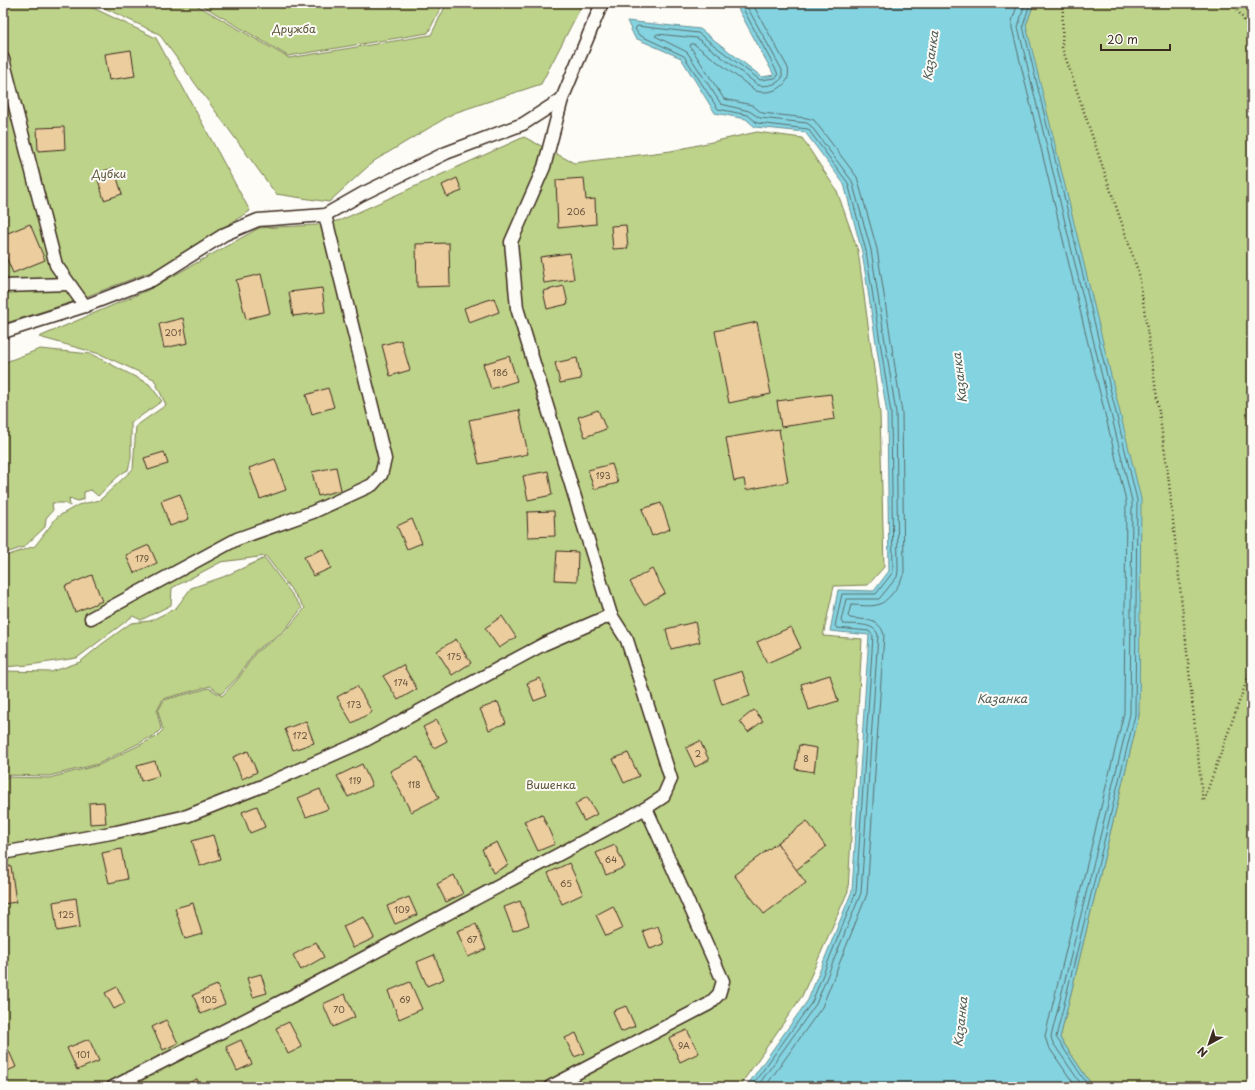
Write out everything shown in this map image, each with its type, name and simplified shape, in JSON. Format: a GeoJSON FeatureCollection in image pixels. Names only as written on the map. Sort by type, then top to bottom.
{"type":"FeatureCollection","features":[{"type":"Feature","properties":{"kind":"lane"},"geometry":{"type":"LineString","coordinates":[[113,1087],[296,994],[646,808],[663,797],[671,779],[627,640],[611,615],[562,460],[516,301],[511,242],[544,167],[562,99],[602,3]]}},
{"type":"Feature","properties":{"kind":"lane"},"geometry":{"type":"LineString","coordinates":[[3,59],[7,89],[56,265],[85,306]]}},
{"type":"Feature","properties":{"kind":"lane"},"geometry":{"type":"LineString","coordinates":[[3,332],[85,306],[152,280],[225,234],[258,220],[325,215],[362,194],[446,153],[523,124],[562,99]]}},
{"type":"Feature","properties":{"kind":"lane"},"geometry":{"type":"LineString","coordinates":[[91,618],[237,539],[313,512],[372,485],[381,475],[385,459],[325,215]]}},
{"type":"Feature","properties":{"kind":"lane"},"geometry":{"type":"LineString","coordinates":[[3,286],[69,284]]}},
{"type":"Feature","properties":{"kind":"lane"},"geometry":{"type":"LineString","coordinates":[[3,853],[116,832],[187,816],[262,786],[364,741],[544,644],[611,615]]}},
{"type":"Feature","properties":{"kind":"lane"},"geometry":{"type":"LineString","coordinates":[[550,1087],[709,1004],[719,994],[723,980],[646,808]]}},
{"type":"Feature","properties":{"kind":"path"},"geometry":{"type":"LineString","coordinates":[[1063,3],[1062,47],[1139,274],[1168,474],[1203,802],[1252,666]]}},
{"type":"Feature","properties":{"kind":"path"},"geometry":{"type":"LineString","coordinates":[[1233,3],[1252,33]]}},
{"type":"Feature","properties":{"kind":"green space","name":"Дубки"},"geometry":{"type":"Polygon","coordinates":[[[3,3],[83,3],[156,38],[250,211],[158,269],[72,302],[3,324],[3,3]]]}},
{"type":"Feature","properties":{"kind":"green space"},"geometry":{"type":"Polygon","coordinates":[[[94,3],[193,3],[289,58],[431,35],[447,3],[583,3],[541,84],[454,113],[374,161],[329,202],[276,194],[159,34],[94,3]]]}},
{"type":"Feature","properties":{"kind":"green space","name":"Дружба"},"geometry":{"type":"Polygon","coordinates":[[[198,3],[443,3],[428,33],[288,56],[198,3]]]}},
{"type":"Feature","properties":{"kind":"green space"},"geometry":{"type":"Polygon","coordinates":[[[1034,3],[1252,3],[1252,1087],[1093,1087],[1060,1038],[1139,715],[1026,25],[1034,3]]]}},
{"type":"Feature","properties":{"kind":"green space","name":"Вишенка"},"geometry":{"type":"Polygon","coordinates":[[[757,132],[802,138],[837,191],[858,251],[880,413],[884,567],[868,585],[834,586],[823,636],[862,639],[848,891],[802,996],[739,1087],[3,1087],[3,777],[49,778],[99,765],[156,737],[163,730],[158,711],[164,700],[209,688],[222,696],[238,679],[256,652],[285,632],[305,608],[266,556],[221,562],[172,588],[171,605],[141,620],[133,616],[77,658],[3,667],[3,557],[35,546],[57,517],[78,505],[100,500],[133,469],[136,426],[166,405],[154,379],[100,354],[39,337],[148,290],[259,228],[317,225],[341,220],[524,137],[574,163],[671,151],[757,132]]]}},
{"type":"Feature","properties":{"kind":"green space"},"geometry":{"type":"Polygon","coordinates":[[[40,349],[91,354],[149,384],[162,401],[131,423],[131,458],[128,470],[116,478],[98,496],[91,490],[84,492],[84,499],[78,501],[69,498],[70,506],[64,503],[52,503],[53,510],[46,518],[45,527],[24,547],[3,554],[3,363],[40,349]]]}},
{"type":"Feature","properties":{"kind":"green space"},"geometry":{"type":"Polygon","coordinates":[[[265,558],[302,608],[284,631],[255,651],[237,678],[221,694],[210,686],[163,699],[157,711],[161,729],[155,735],[98,764],[49,776],[3,775],[3,671],[51,672],[80,662],[131,623],[150,621],[176,608],[191,588],[223,577],[265,558]]]}},
{"type":"Feature","properties":{"kind":"water","name":"Казанка"},"geometry":{"type":"Polygon","coordinates":[[[735,3],[1034,3],[1026,25],[1141,499],[1139,715],[1060,1038],[1093,1087],[746,1087],[808,1000],[852,891],[869,635],[830,631],[838,590],[874,591],[889,571],[887,414],[862,252],[844,184],[805,132],[755,127],[746,119],[715,113],[681,58],[635,38],[627,21],[700,29],[762,77],[774,75],[735,3]]]}},
{"type":"Feature","properties":{"kind":"building"},"geometry":{"type":"Polygon","coordinates":[[[131,50],[135,76],[109,80],[105,54],[131,50]]]}},
{"type":"Feature","properties":{"kind":"building"},"geometry":{"type":"Polygon","coordinates":[[[64,127],[65,149],[38,151],[37,128],[64,127]]]}},
{"type":"Feature","properties":{"kind":"building"},"geometry":{"type":"Polygon","coordinates":[[[114,168],[122,194],[104,200],[96,173],[114,168]]]}},
{"type":"Feature","properties":{"kind":"building"},"geometry":{"type":"Polygon","coordinates":[[[457,178],[462,191],[447,197],[442,185],[457,178]]]}},
{"type":"Feature","properties":{"kind":"building"},"geometry":{"type":"Polygon","coordinates":[[[584,178],[586,200],[595,199],[596,224],[558,228],[556,180],[584,178]]]}},
{"type":"Feature","properties":{"kind":"building"},"geometry":{"type":"Polygon","coordinates":[[[30,224],[45,260],[13,273],[3,250],[3,235],[30,224]]]}},
{"type":"Feature","properties":{"kind":"building"},"geometry":{"type":"Polygon","coordinates":[[[626,225],[628,248],[613,249],[611,226],[626,225]]]}},
{"type":"Feature","properties":{"kind":"building"},"geometry":{"type":"Polygon","coordinates":[[[449,243],[450,286],[417,287],[416,244],[449,243]]]}},
{"type":"Feature","properties":{"kind":"building"},"geometry":{"type":"Polygon","coordinates":[[[570,253],[574,279],[544,283],[540,257],[570,253]]]}},
{"type":"Feature","properties":{"kind":"building"},"geometry":{"type":"Polygon","coordinates":[[[261,274],[270,313],[246,319],[236,280],[261,274]]]}},
{"type":"Feature","properties":{"kind":"building"},"geometry":{"type":"Polygon","coordinates":[[[564,286],[568,304],[547,309],[543,291],[564,286]]]}},
{"type":"Feature","properties":{"kind":"building"},"geometry":{"type":"Polygon","coordinates":[[[322,288],[325,312],[293,316],[289,292],[322,288]]]}},
{"type":"Feature","properties":{"kind":"building"},"geometry":{"type":"Polygon","coordinates":[[[494,298],[499,312],[469,323],[464,308],[494,298]]]}},
{"type":"Feature","properties":{"kind":"building"},"geometry":{"type":"Polygon","coordinates":[[[183,318],[188,343],[164,348],[159,324],[183,318]]]}},
{"type":"Feature","properties":{"kind":"building"},"geometry":{"type":"Polygon","coordinates":[[[757,322],[771,394],[729,403],[715,331],[757,322]]]}},
{"type":"Feature","properties":{"kind":"building"},"geometry":{"type":"Polygon","coordinates":[[[401,340],[410,370],[390,376],[382,345],[401,340]]]}},
{"type":"Feature","properties":{"kind":"building"},"geometry":{"type":"Polygon","coordinates":[[[509,356],[517,381],[491,389],[483,364],[509,356]]]}},
{"type":"Feature","properties":{"kind":"building"},"geometry":{"type":"Polygon","coordinates":[[[577,358],[581,379],[560,383],[555,363],[577,358]]]}},
{"type":"Feature","properties":{"kind":"building"},"geometry":{"type":"Polygon","coordinates":[[[328,388],[334,407],[312,414],[306,395],[328,388]]]}},
{"type":"Feature","properties":{"kind":"building"},"geometry":{"type":"Polygon","coordinates":[[[831,394],[835,419],[781,427],[777,401],[831,394]]]}},
{"type":"Feature","properties":{"kind":"building"},"geometry":{"type":"Polygon","coordinates":[[[519,410],[528,454],[479,464],[469,420],[519,410]]]}},
{"type":"Feature","properties":{"kind":"building"},"geometry":{"type":"Polygon","coordinates":[[[598,410],[606,429],[585,437],[578,417],[598,410]]]}},
{"type":"Feature","properties":{"kind":"building"},"geometry":{"type":"Polygon","coordinates":[[[779,429],[788,482],[746,490],[744,479],[734,481],[726,438],[779,429]]]}},
{"type":"Feature","properties":{"kind":"building"},"geometry":{"type":"Polygon","coordinates":[[[164,452],[168,464],[148,470],[144,458],[164,452]]]}},
{"type":"Feature","properties":{"kind":"building"},"geometry":{"type":"Polygon","coordinates":[[[275,459],[286,490],[260,499],[249,468],[275,459]]]}},
{"type":"Feature","properties":{"kind":"building"},"geometry":{"type":"Polygon","coordinates":[[[612,464],[618,483],[594,489],[588,470],[612,464]]]}},
{"type":"Feature","properties":{"kind":"building"},"geometry":{"type":"Polygon","coordinates":[[[336,467],[341,490],[318,496],[312,472],[336,467]]]}},
{"type":"Feature","properties":{"kind":"building"},"geometry":{"type":"Polygon","coordinates":[[[548,471],[552,495],[528,500],[523,476],[548,471]]]}},
{"type":"Feature","properties":{"kind":"building"},"geometry":{"type":"Polygon","coordinates":[[[180,494],[189,519],[170,526],[161,501],[180,494]]]}},
{"type":"Feature","properties":{"kind":"building"},"geometry":{"type":"Polygon","coordinates":[[[661,503],[670,529],[652,536],[642,509],[661,503]]]}},
{"type":"Feature","properties":{"kind":"building"},"geometry":{"type":"Polygon","coordinates":[[[554,511],[555,536],[528,537],[527,512],[554,511]]]}},
{"type":"Feature","properties":{"kind":"building"},"geometry":{"type":"Polygon","coordinates":[[[412,519],[422,543],[407,549],[397,526],[412,519]]]}},
{"type":"Feature","properties":{"kind":"building"},"geometry":{"type":"Polygon","coordinates":[[[149,545],[157,563],[134,573],[126,555],[149,545]]]}},
{"type":"Feature","properties":{"kind":"building"},"geometry":{"type":"Polygon","coordinates":[[[323,549],[331,568],[313,576],[304,557],[323,549]]]}},
{"type":"Feature","properties":{"kind":"building"},"geometry":{"type":"Polygon","coordinates":[[[557,551],[578,552],[577,581],[555,580],[557,551]]]}},
{"type":"Feature","properties":{"kind":"building"},"geometry":{"type":"Polygon","coordinates":[[[652,569],[665,593],[644,605],[630,582],[652,569]]]}},
{"type":"Feature","properties":{"kind":"building"},"geometry":{"type":"Polygon","coordinates":[[[92,575],[102,601],[75,612],[65,586],[92,575]]]}},
{"type":"Feature","properties":{"kind":"building"},"geometry":{"type":"Polygon","coordinates":[[[502,616],[516,637],[499,648],[485,628],[502,616]]]}},
{"type":"Feature","properties":{"kind":"building"},"geometry":{"type":"Polygon","coordinates":[[[695,622],[700,642],[671,649],[666,629],[695,622]]]}},
{"type":"Feature","properties":{"kind":"building"},"geometry":{"type":"Polygon","coordinates":[[[791,627],[801,648],[767,663],[757,642],[791,627]]]}},
{"type":"Feature","properties":{"kind":"building"},"geometry":{"type":"Polygon","coordinates":[[[456,639],[471,663],[452,675],[437,651],[456,639]]]}},
{"type":"Feature","properties":{"kind":"building"},"geometry":{"type":"Polygon","coordinates":[[[403,665],[417,689],[398,700],[383,676],[403,665]]]}},
{"type":"Feature","properties":{"kind":"building"},"geometry":{"type":"Polygon","coordinates":[[[742,671],[750,696],[722,705],[714,680],[742,671]]]}},
{"type":"Feature","properties":{"kind":"building"},"geometry":{"type":"Polygon","coordinates":[[[830,675],[838,701],[809,710],[801,684],[830,675]]]}},
{"type":"Feature","properties":{"kind":"building"},"geometry":{"type":"Polygon","coordinates":[[[540,678],[547,696],[534,701],[527,683],[540,678]]]}},
{"type":"Feature","properties":{"kind":"building"},"geometry":{"type":"Polygon","coordinates":[[[357,686],[372,712],[352,723],[337,697],[357,686]]]}},
{"type":"Feature","properties":{"kind":"building"},"geometry":{"type":"Polygon","coordinates":[[[498,702],[506,723],[489,730],[480,709],[498,702]]]}},
{"type":"Feature","properties":{"kind":"building"},"geometry":{"type":"Polygon","coordinates":[[[754,710],[763,721],[748,732],[740,721],[754,710]]]}},
{"type":"Feature","properties":{"kind":"building"},"geometry":{"type":"Polygon","coordinates":[[[437,720],[447,741],[434,748],[423,727],[437,720]]]}},
{"type":"Feature","properties":{"kind":"building"},"geometry":{"type":"Polygon","coordinates":[[[306,721],[314,743],[293,750],[285,729],[306,721]]]}},
{"type":"Feature","properties":{"kind":"building"},"geometry":{"type":"Polygon","coordinates":[[[700,741],[709,760],[695,767],[686,748],[700,741]]]}},
{"type":"Feature","properties":{"kind":"building"},"geometry":{"type":"Polygon","coordinates":[[[799,745],[817,748],[814,772],[795,769],[799,745]]]}},
{"type":"Feature","properties":{"kind":"building"},"geometry":{"type":"Polygon","coordinates":[[[248,751],[257,772],[242,779],[233,757],[248,751]]]}},
{"type":"Feature","properties":{"kind":"building"},"geometry":{"type":"Polygon","coordinates":[[[628,753],[639,776],[624,783],[613,759],[628,753]]]}},
{"type":"Feature","properties":{"kind":"building"},"geometry":{"type":"Polygon","coordinates":[[[418,757],[439,798],[411,812],[390,771],[418,757]]]}},
{"type":"Feature","properties":{"kind":"building"},"geometry":{"type":"Polygon","coordinates":[[[155,761],[159,776],[141,781],[137,766],[155,761]]]}},
{"type":"Feature","properties":{"kind":"building"},"geometry":{"type":"Polygon","coordinates":[[[362,764],[372,786],[348,797],[337,776],[362,764]]]}},
{"type":"Feature","properties":{"kind":"building"},"geometry":{"type":"Polygon","coordinates":[[[320,789],[328,809],[306,817],[298,798],[320,789]]]}},
{"type":"Feature","properties":{"kind":"building"},"geometry":{"type":"Polygon","coordinates":[[[587,797],[597,814],[584,821],[575,804],[587,797]]]}},
{"type":"Feature","properties":{"kind":"building"},"geometry":{"type":"Polygon","coordinates":[[[104,802],[106,823],[90,824],[89,803],[104,802]]]}},
{"type":"Feature","properties":{"kind":"building"},"geometry":{"type":"Polygon","coordinates":[[[257,806],[265,827],[250,833],[242,812],[257,806]]]}},
{"type":"Feature","properties":{"kind":"building"},"geometry":{"type":"Polygon","coordinates":[[[542,814],[555,844],[538,851],[524,821],[542,814]]]}},
{"type":"Feature","properties":{"kind":"building"},"geometry":{"type":"Polygon","coordinates":[[[807,821],[826,847],[796,870],[777,843],[807,821]]]}},
{"type":"Feature","properties":{"kind":"building"},"geometry":{"type":"Polygon","coordinates":[[[213,835],[220,859],[200,866],[192,841],[213,835]]]}},
{"type":"Feature","properties":{"kind":"building"},"geometry":{"type":"Polygon","coordinates":[[[497,842],[508,865],[493,873],[482,849],[497,842]]]}},
{"type":"Feature","properties":{"kind":"building"},"geometry":{"type":"Polygon","coordinates":[[[777,843],[806,883],[764,914],[734,875],[777,843]]]}},
{"type":"Feature","properties":{"kind":"building"},"geometry":{"type":"Polygon","coordinates":[[[615,845],[625,867],[606,875],[596,853],[615,845]]]}},
{"type":"Feature","properties":{"kind":"building"},"geometry":{"type":"Polygon","coordinates":[[[121,849],[127,879],[109,883],[102,853],[121,849]]]}},
{"type":"Feature","properties":{"kind":"building"},"geometry":{"type":"Polygon","coordinates":[[[569,863],[583,894],[562,904],[548,873],[569,863]]]}},
{"type":"Feature","properties":{"kind":"building"},"geometry":{"type":"Polygon","coordinates":[[[11,866],[16,902],[3,904],[3,868],[11,866]]]}},
{"type":"Feature","properties":{"kind":"building"},"geometry":{"type":"Polygon","coordinates":[[[454,875],[463,894],[446,902],[437,884],[454,875]]]}},
{"type":"Feature","properties":{"kind":"building"},"geometry":{"type":"Polygon","coordinates":[[[409,897],[417,915],[395,924],[387,906],[409,897]]]}},
{"type":"Feature","properties":{"kind":"building"},"geometry":{"type":"Polygon","coordinates":[[[76,898],[80,927],[57,931],[53,902],[76,898]]]}},
{"type":"Feature","properties":{"kind":"building"},"geometry":{"type":"Polygon","coordinates":[[[520,901],[529,925],[513,931],[504,907],[520,901]]]}},
{"type":"Feature","properties":{"kind":"building"},"geometry":{"type":"Polygon","coordinates":[[[193,903],[202,934],[185,939],[175,908],[193,903]]]}},
{"type":"Feature","properties":{"kind":"building"},"geometry":{"type":"Polygon","coordinates":[[[613,906],[623,928],[606,936],[596,915],[613,906]]]}},
{"type":"Feature","properties":{"kind":"building"},"geometry":{"type":"Polygon","coordinates":[[[364,917],[374,938],[353,948],[343,926],[364,917]]]}},
{"type":"Feature","properties":{"kind":"building"},"geometry":{"type":"Polygon","coordinates":[[[476,924],[486,949],[468,957],[457,931],[476,924]]]}},
{"type":"Feature","properties":{"kind":"building"},"geometry":{"type":"Polygon","coordinates":[[[658,926],[664,944],[650,949],[643,931],[658,926]]]}},
{"type":"Feature","properties":{"kind":"building"},"geometry":{"type":"Polygon","coordinates":[[[316,942],[324,957],[301,970],[293,955],[316,942]]]}},
{"type":"Feature","properties":{"kind":"building"},"geometry":{"type":"Polygon","coordinates":[[[434,955],[444,979],[427,986],[417,962],[434,955]]]}},
{"type":"Feature","properties":{"kind":"building"},"geometry":{"type":"Polygon","coordinates":[[[261,974],[267,993],[253,997],[247,978],[261,974]]]}},
{"type":"Feature","properties":{"kind":"building"},"geometry":{"type":"Polygon","coordinates":[[[410,982],[422,1009],[399,1019],[388,991],[410,982]]]}},
{"type":"Feature","properties":{"kind":"building"},"geometry":{"type":"Polygon","coordinates":[[[217,985],[225,1004],[201,1014],[193,995],[217,985]]]}},
{"type":"Feature","properties":{"kind":"building"},"geometry":{"type":"Polygon","coordinates":[[[117,987],[125,1003],[114,1009],[105,993],[117,987]]]}},
{"type":"Feature","properties":{"kind":"building"},"geometry":{"type":"Polygon","coordinates":[[[345,994],[355,1017],[333,1027],[323,1004],[345,994]]]}},
{"type":"Feature","properties":{"kind":"building"},"geometry":{"type":"Polygon","coordinates":[[[626,1006],[635,1026],[621,1032],[613,1011],[626,1006]]]}},
{"type":"Feature","properties":{"kind":"building"},"geometry":{"type":"Polygon","coordinates":[[[166,1020],[178,1043],[163,1050],[152,1027],[166,1020]]]}},
{"type":"Feature","properties":{"kind":"building"},"geometry":{"type":"Polygon","coordinates":[[[289,1022],[302,1047],[288,1054],[276,1028],[289,1022]]]}},
{"type":"Feature","properties":{"kind":"building"},"geometry":{"type":"Polygon","coordinates":[[[687,1030],[699,1053],[680,1062],[669,1038],[687,1030]]]}},
{"type":"Feature","properties":{"kind":"building"},"geometry":{"type":"Polygon","coordinates":[[[576,1033],[585,1053],[574,1057],[565,1038],[576,1033]]]}},
{"type":"Feature","properties":{"kind":"building"},"geometry":{"type":"Polygon","coordinates":[[[89,1039],[99,1061],[77,1070],[67,1048],[89,1039]]]}},
{"type":"Feature","properties":{"kind":"building"},"geometry":{"type":"Polygon","coordinates":[[[241,1040],[252,1064],[237,1071],[226,1047],[241,1040]]]}},
{"type":"Feature","properties":{"kind":"building"},"geometry":{"type":"Polygon","coordinates":[[[9,1051],[16,1067],[3,1073],[3,1053],[9,1051]]]}},
{"type":"Feature","properties":{"kind":"building"},"geometry":{"type":"Polygon","coordinates":[[[197,1079],[200,1087],[180,1087],[197,1079]]]}}]}
